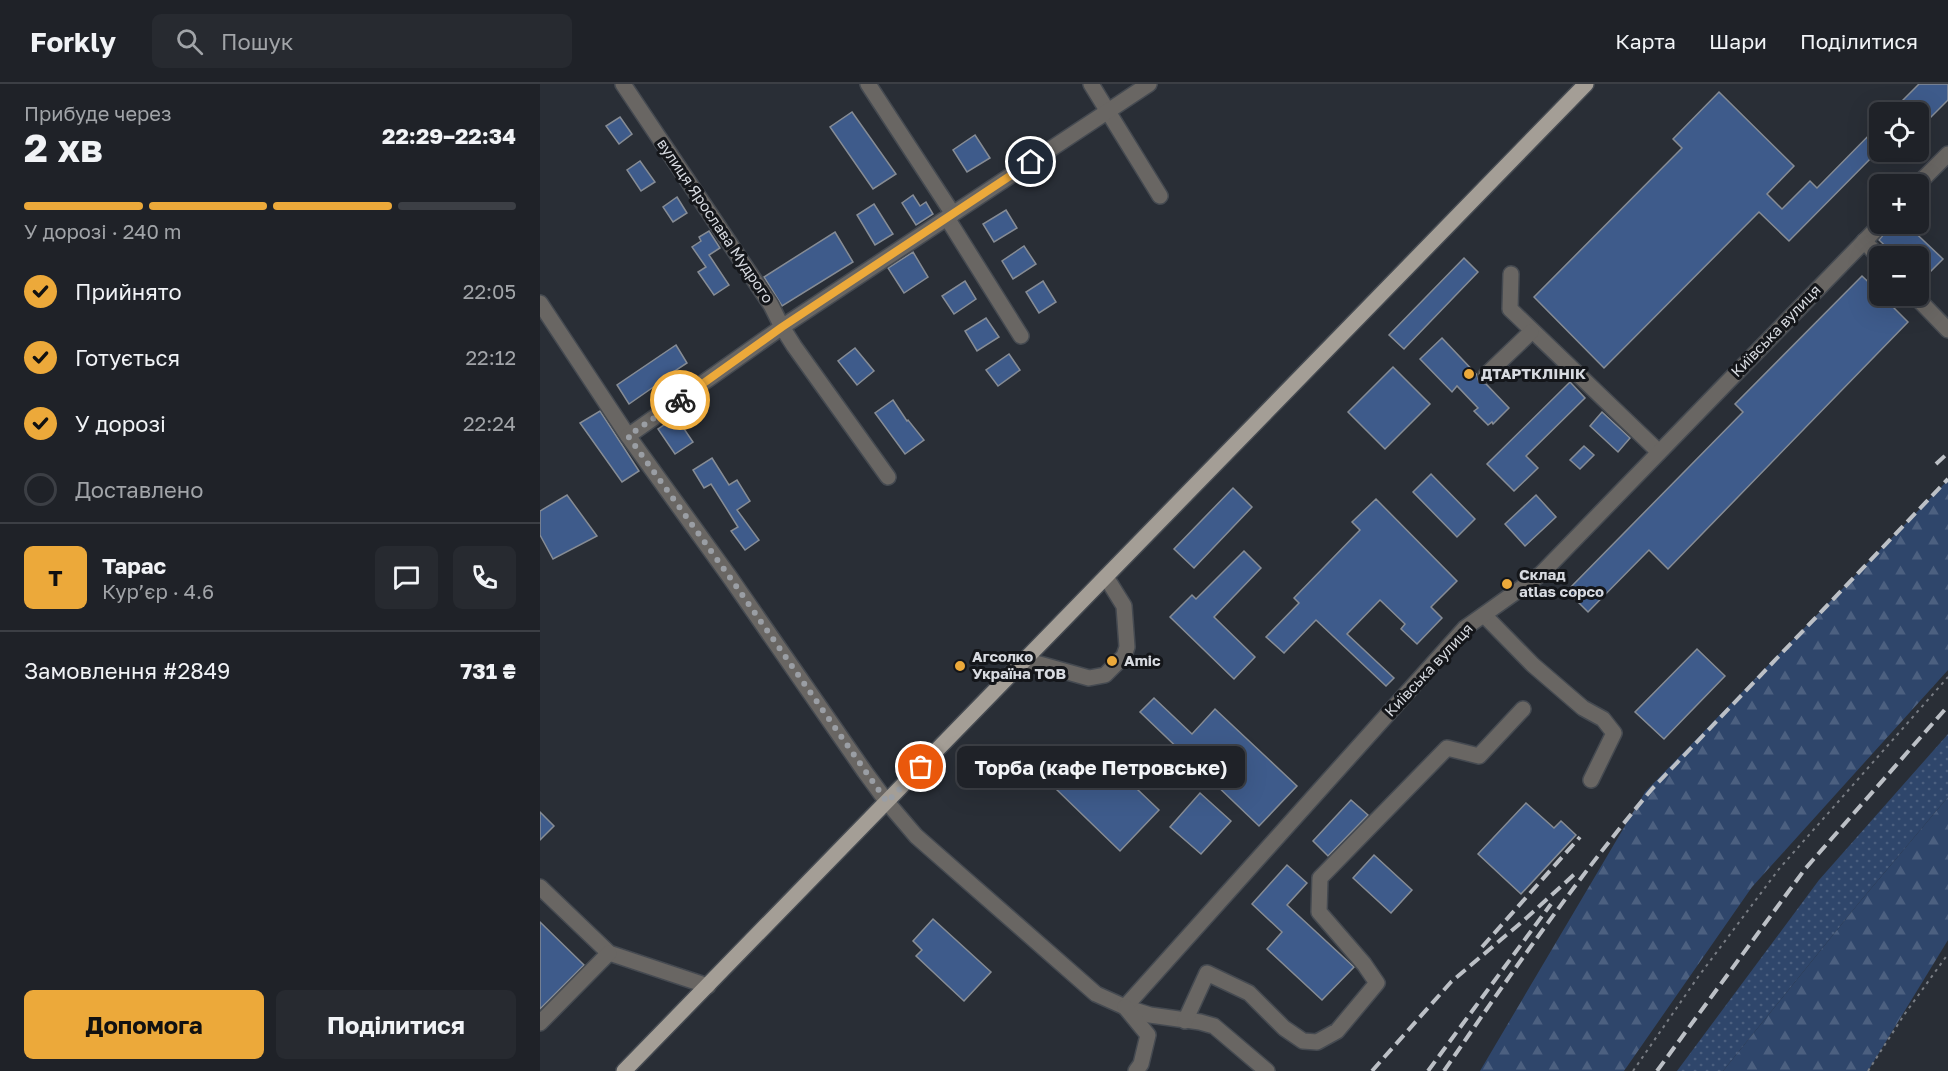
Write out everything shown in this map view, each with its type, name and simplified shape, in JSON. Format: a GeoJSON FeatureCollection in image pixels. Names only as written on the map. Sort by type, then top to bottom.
{"type":"FeatureCollection","features":[{"type":"Feature","properties":{"kind":"main road"},"geometry":{"type":"LineString","coordinates":[[624,1071],[1586,84]]}},
{"type":"Feature","properties":{"kind":"street","name":"вулиця Ярослава Мудрого"},"geometry":{"type":"LineString","coordinates":[[623,84],[771,305],[782,327],[888,477]]}},
{"type":"Feature","properties":{"kind":"street"},"geometry":{"type":"LineString","coordinates":[[868,84],[1022,336]]}},
{"type":"Feature","properties":{"kind":"street"},"geometry":{"type":"LineString","coordinates":[[1091,84],[1160,196]]}},
{"type":"Feature","properties":{"kind":"street"},"geometry":{"type":"LineString","coordinates":[[628,436],[782,327],[1149,84]]}},
{"type":"Feature","properties":{"kind":"street"},"geometry":{"type":"LineString","coordinates":[[1928,174],[1948,154]]}},
{"type":"Feature","properties":{"kind":"street","name":"Київська вулиця"},"geometry":{"type":"LineString","coordinates":[[1125,1007],[1465,628],[1541,574],[1871,234]]}},
{"type":"Feature","properties":{"kind":"street"},"geometry":{"type":"LineString","coordinates":[[1864,241],[1869,246]]}},
{"type":"Feature","properties":{"kind":"street"},"geometry":{"type":"LineString","coordinates":[[1511,274],[1510,309],[1531,332],[1659,452]]}},
{"type":"Feature","properties":{"kind":"street"},"geometry":{"type":"LineString","coordinates":[[540,303],[628,436],[887,802],[916,836],[1096,994],[1125,1007],[1150,1014],[1214,1026],[1267,1071]]}},
{"type":"Feature","properties":{"kind":"street"},"geometry":{"type":"LineString","coordinates":[[1925,306],[1948,330]]}},
{"type":"Feature","properties":{"kind":"street"},"geometry":{"type":"LineString","coordinates":[[1486,375],[1531,332]]}},
{"type":"Feature","properties":{"kind":"street"},"geometry":{"type":"LineString","coordinates":[[1026,660],[1089,678],[1106,675],[1112,669],[1124,656],[1127,637],[1124,606],[1106,577]]}},
{"type":"Feature","properties":{"kind":"street"},"geometry":{"type":"LineString","coordinates":[[1484,615],[1533,664],[1583,708],[1603,719],[1614,733],[1591,780]]}},
{"type":"Feature","properties":{"kind":"street"},"geometry":{"type":"LineString","coordinates":[[1185,1021],[1207,973],[1249,993],[1284,1028],[1303,1041],[1317,1042],[1336,1031],[1377,983],[1364,964],[1319,912],[1320,879],[1447,747],[1479,756],[1522,709]]}},
{"type":"Feature","properties":{"kind":"street"},"geometry":{"type":"LineString","coordinates":[[540,887],[609,953],[708,986]]}},
{"type":"Feature","properties":{"kind":"street"},"geometry":{"type":"LineString","coordinates":[[540,1023],[609,953]]}},
{"type":"Feature","properties":{"kind":"street"},"geometry":{"type":"LineString","coordinates":[[1125,1007],[1148,1035],[1141,1064],[1136,1071]]}},
{"type":"Feature","properties":{"kind":"path"},"geometry":{"type":"LineString","coordinates":[[1632,1071],[1698,977],[1779,869],[1948,677]]}},
{"type":"Feature","properties":{"kind":"path"},"geometry":{"type":"LineString","coordinates":[[1868,1071],[1904,1015],[1948,954]]}},
{"type":"Feature","properties":{"kind":"green space"},"geometry":{"type":"Polygon","coordinates":[[[1948,480],[1948,670],[1752,887],[1624,1071],[1480,1071],[1645,792],[1948,480]]]}},
{"type":"Feature","properties":{"kind":"green space"},"geometry":{"type":"Polygon","coordinates":[[[1948,734],[1948,797],[1723,1071],[1677,1071],[1819,880],[1948,734]]]}},
{"type":"Feature","properties":{"kind":"green space"},"geometry":{"type":"Polygon","coordinates":[[[1948,797],[1948,940],[1868,1071],[1723,1071],[1858,904],[1948,797]]]}},
{"type":"Feature","properties":{"kind":"building"},"geometry":{"type":"Polygon","coordinates":[[[1919,84],[1948,84],[1948,100],[1929,119],[1929,102],[1901,102],[1919,84]]]}},
{"type":"Feature","properties":{"kind":"building"},"geometry":{"type":"Polygon","coordinates":[[[1719,92],[1794,166],[1767,194],[1782,209],[1810,181],[1817,188],[1869,135],[1869,160],[1789,241],[1759,212],[1604,368],[1534,297],[1682,148],[1673,139],[1719,92]]]}},
{"type":"Feature","properties":{"kind":"building"},"geometry":{"type":"Polygon","coordinates":[[[852,112],[896,174],[873,189],[830,127],[852,112]]]}},
{"type":"Feature","properties":{"kind":"building"},"geometry":{"type":"Polygon","coordinates":[[[620,117],[632,134],[619,144],[606,126],[620,117]]]}},
{"type":"Feature","properties":{"kind":"building"},"geometry":{"type":"Polygon","coordinates":[[[975,135],[990,158],[967,172],[953,150],[975,135]]]}},
{"type":"Feature","properties":{"kind":"building"},"geometry":{"type":"Polygon","coordinates":[[[640,161],[655,182],[641,191],[627,170],[640,161]]]}},
{"type":"Feature","properties":{"kind":"building"},"geometry":{"type":"Polygon","coordinates":[[[913,195],[920,206],[926,202],[933,214],[916,225],[902,203],[913,195]]]}},
{"type":"Feature","properties":{"kind":"building"},"geometry":{"type":"Polygon","coordinates":[[[677,197],[687,213],[673,222],[663,207],[677,197]]]}},
{"type":"Feature","properties":{"kind":"building"},"geometry":{"type":"Polygon","coordinates":[[[874,204],[893,234],[875,245],[857,215],[874,204]]]}},
{"type":"Feature","properties":{"kind":"building"},"geometry":{"type":"Polygon","coordinates":[[[1006,210],[1017,228],[994,242],[983,224],[1006,210]]]}},
{"type":"Feature","properties":{"kind":"building"},"geometry":{"type":"Polygon","coordinates":[[[709,231],[720,248],[709,255],[729,285],[714,295],[698,272],[706,267],[692,247],[701,241],[699,237],[709,231]]]}},
{"type":"Feature","properties":{"kind":"building"},"geometry":{"type":"Polygon","coordinates":[[[835,232],[853,262],[782,306],[764,277],[835,232]]]}},
{"type":"Feature","properties":{"kind":"building"},"geometry":{"type":"Polygon","coordinates":[[[1884,234],[1917,234],[1943,259],[1929,273],[1929,246],[1885,246],[1879,240],[1884,234]]]}},
{"type":"Feature","properties":{"kind":"building"},"geometry":{"type":"Polygon","coordinates":[[[1024,246],[1036,264],[1013,279],[1002,261],[1024,246]]]}},
{"type":"Feature","properties":{"kind":"building"},"geometry":{"type":"Polygon","coordinates":[[[913,252],[928,277],[904,293],[888,268],[913,252]]]}},
{"type":"Feature","properties":{"kind":"building"},"geometry":{"type":"Polygon","coordinates":[[[1464,258],[1478,272],[1404,349],[1389,335],[1464,258]]]}},
{"type":"Feature","properties":{"kind":"building"},"geometry":{"type":"Polygon","coordinates":[[[1862,276],[1869,283],[1869,306],[1892,306],[1908,322],[1668,569],[1649,550],[1588,612],[1567,591],[1743,412],[1735,404],[1862,276]]]}},
{"type":"Feature","properties":{"kind":"building"},"geometry":{"type":"Polygon","coordinates":[[[965,281],[976,299],[954,314],[942,296],[965,281]]]}},
{"type":"Feature","properties":{"kind":"building"},"geometry":{"type":"Polygon","coordinates":[[[1043,281],[1056,302],[1039,313],[1026,292],[1043,281]]]}},
{"type":"Feature","properties":{"kind":"building"},"geometry":{"type":"Polygon","coordinates":[[[986,318],[999,337],[977,351],[965,331],[986,318]]]}},
{"type":"Feature","properties":{"kind":"building"},"geometry":{"type":"Polygon","coordinates":[[[1442,338],[1477,375],[1479,382],[1486,384],[1509,408],[1493,424],[1492,422],[1488,425],[1474,411],[1478,408],[1457,386],[1452,392],[1420,359],[1442,338]]]}},
{"type":"Feature","properties":{"kind":"building"},"geometry":{"type":"Polygon","coordinates":[[[676,345],[687,363],[629,404],[617,385],[676,345]]]}},
{"type":"Feature","properties":{"kind":"building"},"geometry":{"type":"Polygon","coordinates":[[[855,348],[874,371],[857,385],[838,361],[855,348]]]}},
{"type":"Feature","properties":{"kind":"building"},"geometry":{"type":"Polygon","coordinates":[[[1009,354],[1020,370],[998,386],[986,370],[1009,354]]]}},
{"type":"Feature","properties":{"kind":"building"},"geometry":{"type":"Polygon","coordinates":[[[1393,367],[1430,404],[1385,449],[1348,412],[1393,367]]]}},
{"type":"Feature","properties":{"kind":"building"},"geometry":{"type":"Polygon","coordinates":[[[1570,382],[1585,398],[1526,456],[1538,468],[1514,491],[1487,464],[1570,382]]]}},
{"type":"Feature","properties":{"kind":"building"},"geometry":{"type":"Polygon","coordinates":[[[893,400],[924,440],[905,454],[875,413],[893,400]]]}},
{"type":"Feature","properties":{"kind":"building"},"geometry":{"type":"Polygon","coordinates":[[[600,411],[639,471],[622,482],[580,423],[600,411]]]}},
{"type":"Feature","properties":{"kind":"building"},"geometry":{"type":"Polygon","coordinates":[[[1602,412],[1630,438],[1618,452],[1590,426],[1602,412]]]}},
{"type":"Feature","properties":{"kind":"building"},"geometry":{"type":"Polygon","coordinates":[[[676,417],[693,442],[675,454],[658,429],[676,417]]]}},
{"type":"Feature","properties":{"kind":"building"},"geometry":{"type":"Polygon","coordinates":[[[1584,446],[1594,455],[1580,469],[1570,460],[1584,446]]]}},
{"type":"Feature","properties":{"kind":"building"},"geometry":{"type":"Polygon","coordinates":[[[712,458],[729,485],[737,480],[750,501],[737,510],[759,540],[745,550],[731,531],[738,527],[711,484],[704,488],[693,470],[712,458]]]}},
{"type":"Feature","properties":{"kind":"building"},"geometry":{"type":"Polygon","coordinates":[[[1431,474],[1475,519],[1457,537],[1413,492],[1431,474]]]}},
{"type":"Feature","properties":{"kind":"building"},"geometry":{"type":"Polygon","coordinates":[[[1233,488],[1252,507],[1194,568],[1174,549],[1233,488]]]}},
{"type":"Feature","properties":{"kind":"building"},"geometry":{"type":"Polygon","coordinates":[[[567,495],[597,536],[553,559],[540,535],[540,511],[567,495]]]}},
{"type":"Feature","properties":{"kind":"building"},"geometry":{"type":"Polygon","coordinates":[[[1536,495],[1556,517],[1525,546],[1505,524],[1536,495]]]}},
{"type":"Feature","properties":{"kind":"building"},"geometry":{"type":"Polygon","coordinates":[[[1376,499],[1457,581],[1431,607],[1442,618],[1417,644],[1401,629],[1405,624],[1380,600],[1347,634],[1394,678],[1386,686],[1316,620],[1284,653],[1266,637],[1299,603],[1294,598],[1360,530],[1352,522],[1376,499]]]}},
{"type":"Feature","properties":{"kind":"building"},"geometry":{"type":"Polygon","coordinates":[[[1244,551],[1261,568],[1214,617],[1255,657],[1234,679],[1170,617],[1192,595],[1196,599],[1244,551]]]}},
{"type":"Feature","properties":{"kind":"building"},"geometry":{"type":"Polygon","coordinates":[[[1697,649],[1725,676],[1664,739],[1635,712],[1697,649]]]}},
{"type":"Feature","properties":{"kind":"building"},"geometry":{"type":"Polygon","coordinates":[[[1154,698],[1192,734],[1215,709],[1297,786],[1259,826],[1140,712],[1154,698]]]}},
{"type":"Feature","properties":{"kind":"building"},"geometry":{"type":"Polygon","coordinates":[[[1095,749],[1159,810],[1120,851],[1056,789],[1095,749]]]}},
{"type":"Feature","properties":{"kind":"building"},"geometry":{"type":"Polygon","coordinates":[[[1200,793],[1231,821],[1201,854],[1170,827],[1200,793]]]}},
{"type":"Feature","properties":{"kind":"building"},"geometry":{"type":"Polygon","coordinates":[[[1351,800],[1368,815],[1328,856],[1313,841],[1351,800]]]}},
{"type":"Feature","properties":{"kind":"building"},"geometry":{"type":"Polygon","coordinates":[[[1526,803],[1554,828],[1561,821],[1576,835],[1521,894],[1478,854],[1526,803]]]}},
{"type":"Feature","properties":{"kind":"building"},"geometry":{"type":"Polygon","coordinates":[[[540,812],[554,826],[540,840],[540,812]]]}},
{"type":"Feature","properties":{"kind":"building"},"geometry":{"type":"Polygon","coordinates":[[[1374,855],[1412,890],[1391,913],[1353,878],[1374,855]]]}},
{"type":"Feature","properties":{"kind":"building"},"geometry":{"type":"Polygon","coordinates":[[[1287,865],[1307,883],[1287,905],[1354,967],[1322,1000],[1267,949],[1282,932],[1252,904],[1287,865]]]}},
{"type":"Feature","properties":{"kind":"building"},"geometry":{"type":"Polygon","coordinates":[[[933,919],[991,972],[964,1001],[916,956],[922,950],[913,941],[933,919]]]}},
{"type":"Feature","properties":{"kind":"building"},"geometry":{"type":"Polygon","coordinates":[[[540,922],[584,965],[540,1009],[540,922]]]}},
{"type":"Feature","properties":{"kind":"railway"},"geometry":{"type":"LineString","coordinates":[[1936,464],[1948,453]]}},
{"type":"Feature","properties":{"kind":"railway"},"geometry":{"type":"LineString","coordinates":[[1444,1071],[1571,892],[1652,789],[1948,479]]}},
{"type":"Feature","properties":{"kind":"railway"},"geometry":{"type":"LineString","coordinates":[[1657,1071],[1805,869],[1948,706]]}},
{"type":"Feature","properties":{"kind":"railway"},"geometry":{"type":"LineString","coordinates":[[1482,947],[1580,837]]}},
{"type":"Feature","properties":{"kind":"railway"},"geometry":{"type":"LineString","coordinates":[[1372,1071],[1451,982],[1578,871]]}},
{"type":"Feature","properties":{"kind":"railway"},"geometry":{"type":"LineString","coordinates":[[1428,1071],[1551,904]]}},
{"type":"Feature","properties":{"kind":"way so far"},"geometry":{"type":"LineString","coordinates":[[680,400],[628,436],[887,802],[921,767]]}},
{"type":"Feature","properties":{"kind":"place","name":"ДТАРТКЛІНІК"},"geometry":{"type":"Point","coordinates":[1469,374]}},
{"type":"Feature","properties":{"kind":"place","name":"Склад atlas copco"},"geometry":{"type":"Point","coordinates":[1507,584]}},
{"type":"Feature","properties":{"kind":"place","name":"Amic"},"geometry":{"type":"Point","coordinates":[1112,661]}},
{"type":"Feature","properties":{"kind":"place","name":"Агсолко Україна ТОВ"},"geometry":{"type":"Point","coordinates":[960,666]}},
{"type":"Feature","properties":{"kind":"place","name":"Торба (кафе Петровське)"},"geometry":{"type":"Point","coordinates":[921,767]}},
{"type":"Feature","properties":{"kind":"route"},"geometry":{"type":"LineString","coordinates":[[680,400],[782,327],[1031,162]]}}]}
